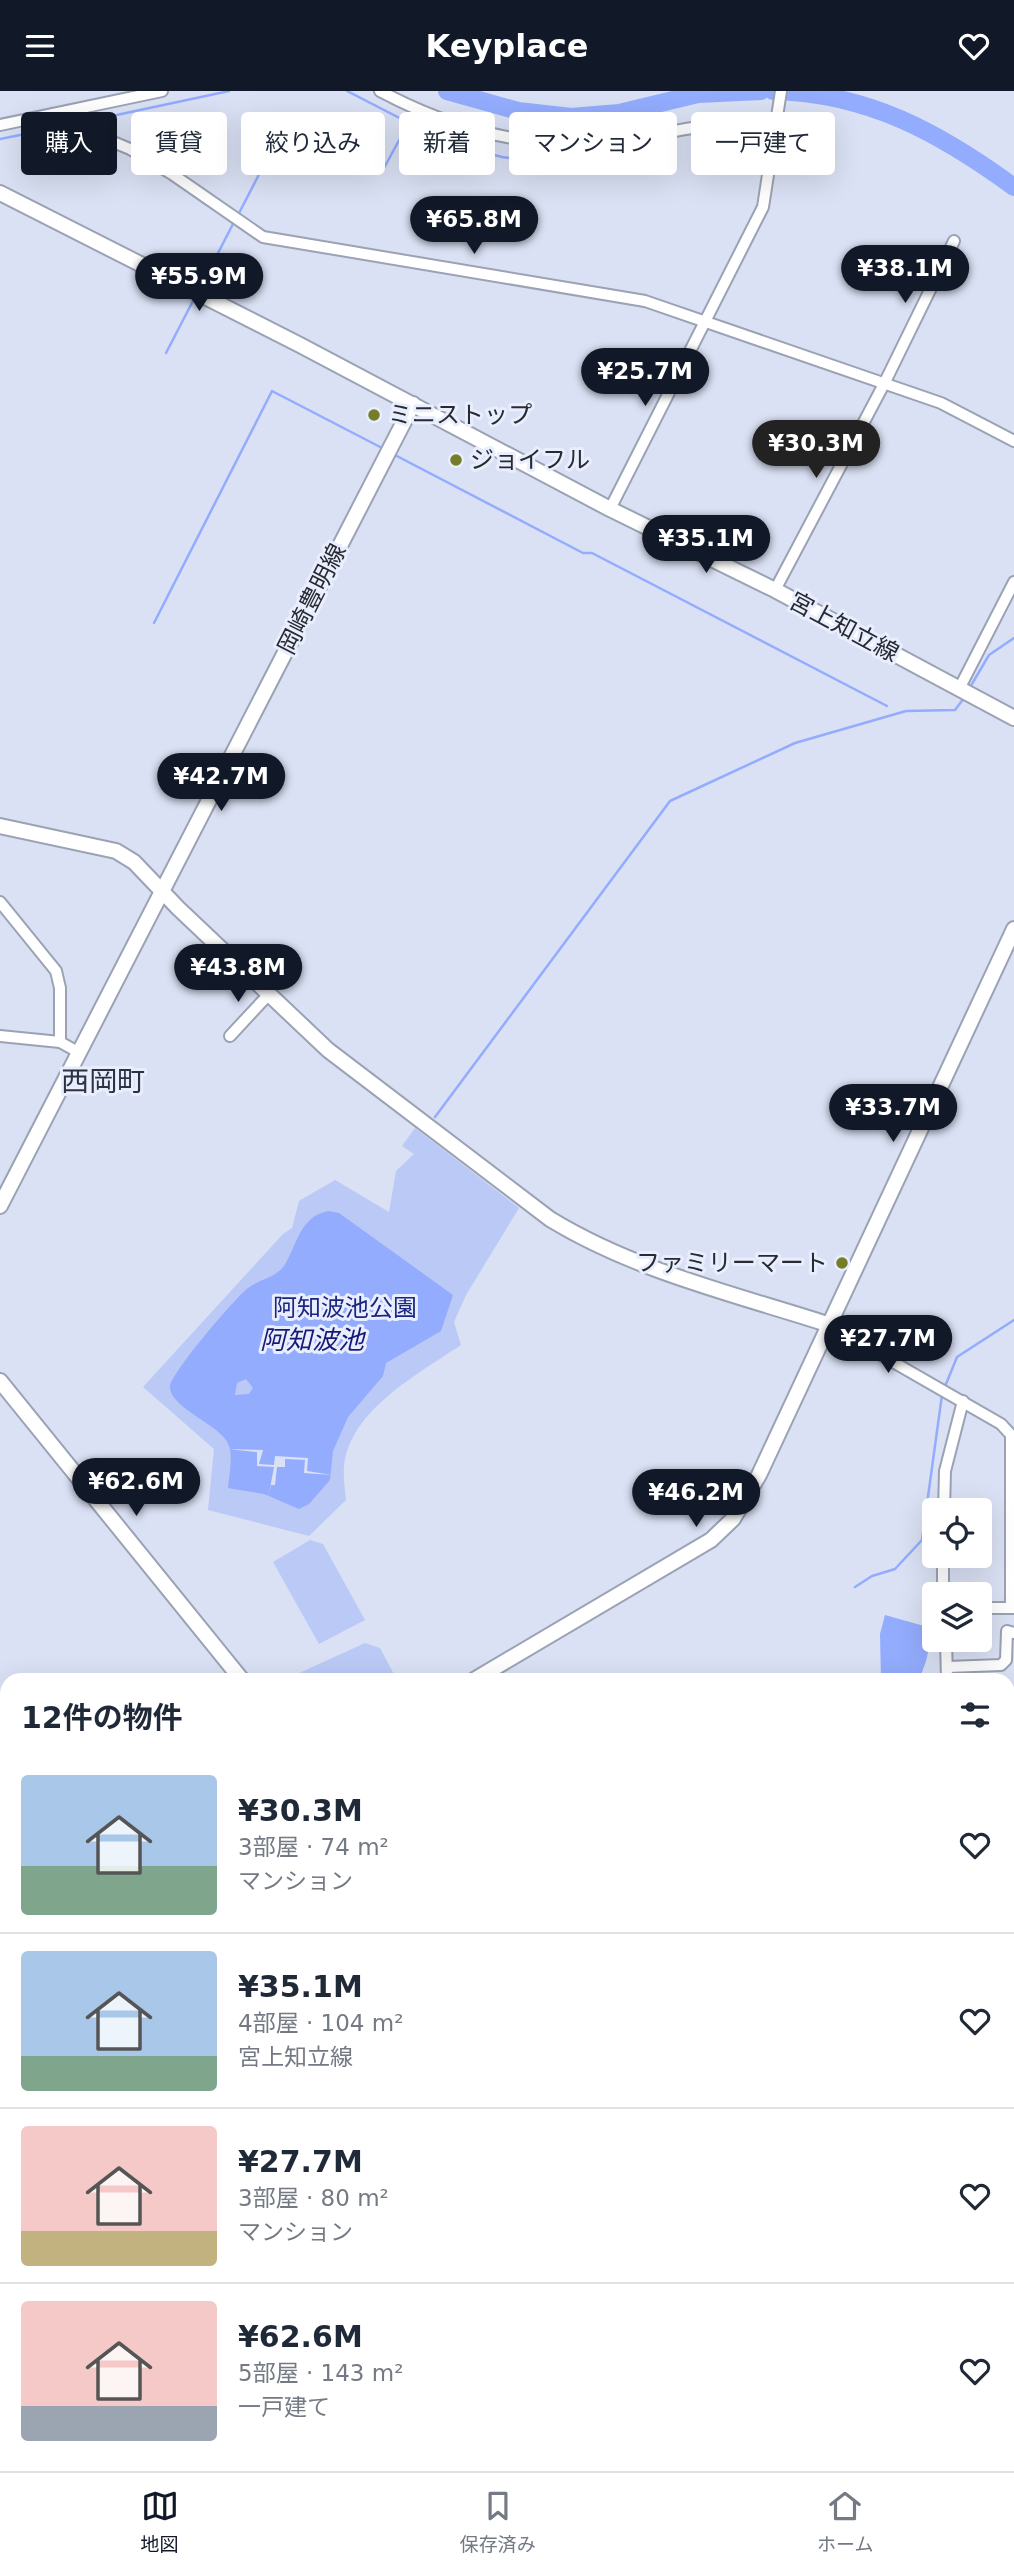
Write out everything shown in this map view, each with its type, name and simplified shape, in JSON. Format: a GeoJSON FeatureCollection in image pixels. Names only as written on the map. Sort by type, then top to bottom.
{"type":"FeatureCollection","features":[{"type":"Feature","properties":{"kind":"street"},"geometry":{"type":"LineString","coordinates":[[82,112],[162,91]]}},
{"type":"Feature","properties":{"kind":"street"},"geometry":{"type":"LineString","coordinates":[[380,91],[424,114],[462,128],[494,136],[585,147],[602,158],[608,167],[622,150],[675,131],[691,128]]}},
{"type":"Feature","properties":{"kind":"street"},"geometry":{"type":"LineString","coordinates":[[778,112],[781,91]]}},
{"type":"Feature","properties":{"kind":"street"},"geometry":{"type":"LineString","coordinates":[[0,125],[21,123]]}},
{"type":"Feature","properties":{"kind":"street"},"geometry":{"type":"LineString","coordinates":[[117,144],[172,174],[263,237],[645,301],[941,403],[1014,441]]}},
{"type":"Feature","properties":{"kind":"street"},"geometry":{"type":"LineString","coordinates":[[610,509],[708,322],[763,207],[768,175]]}},
{"type":"Feature","properties":{"kind":"street"},"geometry":{"type":"LineString","coordinates":[[0,193],[413,404]]}},
{"type":"Feature","properties":{"kind":"street"},"geometry":{"type":"LineString","coordinates":[[775,590],[884,384],[954,241]]}},
{"type":"Feature","properties":{"kind":"street","name":"宮上知立線"},"geometry":{"type":"LineString","coordinates":[[413,404],[610,509],[775,590],[1014,718]]}},
{"type":"Feature","properties":{"kind":"street","name":"岡崎豊明線"},"geometry":{"type":"LineString","coordinates":[[0,1206],[413,404]]}},
{"type":"Feature","properties":{"kind":"street"},"geometry":{"type":"LineString","coordinates":[[959,689],[1014,582]]}},
{"type":"Feature","properties":{"kind":"street"},"geometry":{"type":"LineString","coordinates":[[0,826],[116,851],[134,862],[328,1050],[577,1236],[615,1255],[663,1272],[827,1324],[1001,1424],[1013,1437],[1012,1608],[992,1608]]}},
{"type":"Feature","properties":{"kind":"street"},"geometry":{"type":"LineString","coordinates":[[0,902],[56,971],[60,988],[60,1042]]}},
{"type":"Feature","properties":{"kind":"street"},"geometry":{"type":"LineString","coordinates":[[486,1673],[711,1540],[733,1520],[759,1475],[827,1324],[1014,929]]}},
{"type":"Feature","properties":{"kind":"street"},"geometry":{"type":"LineString","coordinates":[[230,1036],[269,994]]}},
{"type":"Feature","properties":{"kind":"street"},"geometry":{"type":"LineString","coordinates":[[0,1036],[60,1042],[78,1052]]}},
{"type":"Feature","properties":{"kind":"street"},"geometry":{"type":"LineString","coordinates":[[0,1381],[236,1673]]}},
{"type":"Feature","properties":{"kind":"street"},"geometry":{"type":"LineString","coordinates":[[944,1498],[944,1471],[963,1401]]}},
{"type":"Feature","properties":{"kind":"street"},"geometry":{"type":"LineString","coordinates":[[947,1667],[1001,1665],[1006,1660],[1007,1631],[1014,1633]]}},
{"type":"Feature","properties":{"kind":"street"},"geometry":{"type":"LineString","coordinates":[[946,1652],[947,1673]]}},
{"type":"Feature","properties":{"kind":"green space","name":"阿知波池公園"},"geometry":{"type":"Polygon","coordinates":[[[415,1128],[519,1208],[466,1295],[454,1322],[461,1345],[407,1381],[372,1411],[349,1447],[344,1467],[346,1500],[309,1536],[208,1510],[214,1449],[143,1387],[283,1234],[292,1228],[299,1201],[335,1180],[389,1212],[396,1171],[414,1154],[402,1146],[415,1128]]]}},
{"type":"Feature","properties":{"kind":"green space"},"geometry":{"type":"Polygon","coordinates":[[[310,1540],[323,1544],[365,1620],[319,1644],[273,1562],[310,1540]]]}},
{"type":"Feature","properties":{"kind":"green space"},"geometry":{"type":"Polygon","coordinates":[[[365,1643],[380,1648],[393,1673],[299,1673],[365,1643]]]}},
{"type":"Feature","properties":{"kind":"water","name":"阿知波池"},"geometry":{"type":"Polygon","coordinates":[[[328,1211],[339,1213],[453,1295],[441,1331],[386,1363],[383,1376],[348,1417],[333,1451],[330,1480],[309,1504],[299,1509],[264,1494],[228,1488],[231,1456],[225,1438],[178,1403],[170,1387],[180,1367],[241,1295],[284,1266],[300,1233],[318,1214],[328,1211]],[[246,1379],[237,1383],[235,1395],[249,1394],[253,1388],[246,1379]]]}},
{"type":"Feature","properties":{"kind":"water"},"geometry":{"type":"Polygon","coordinates":[[[885,1615],[922,1625],[922,1652],[927,1652],[921,1673],[881,1673],[880,1634],[885,1615]]]}},
{"type":"Feature","properties":{"kind":"pier"},"geometry":{"type":"Polygon","coordinates":[[[228,1449],[263,1450],[259,1464],[274,1465],[275,1456],[308,1458],[307,1471],[332,1475],[304,1473],[305,1460],[285,1459],[285,1467],[277,1467],[275,1485],[271,1485],[268,1499],[274,1467],[257,1466],[257,1452],[228,1449]]]}},
{"type":"Feature","properties":{"kind":"waterway"},"geometry":{"type":"LineString","coordinates":[[117,115],[229,91]]}},
{"type":"Feature","properties":{"kind":"waterway"},"geometry":{"type":"LineString","coordinates":[[347,91],[448,143],[509,158]]}},
{"type":"Feature","properties":{"kind":"waterway"},"geometry":{"type":"LineString","coordinates":[[447,91],[518,111],[571,117],[619,113],[698,94],[761,91]]}},
{"type":"Feature","properties":{"kind":"waterway"},"geometry":{"type":"LineString","coordinates":[[773,91],[808,93],[840,99],[901,119],[958,149],[1014,187]]}},
{"type":"Feature","properties":{"kind":"waterway"},"geometry":{"type":"LineString","coordinates":[[237,217],[282,130],[384,168],[399,140]]}},
{"type":"Feature","properties":{"kind":"waterway"},"geometry":{"type":"LineString","coordinates":[[0,139],[21,135]]}},
{"type":"Feature","properties":{"kind":"waterway"},"geometry":{"type":"LineString","coordinates":[[200,288],[234,222]]}},
{"type":"Feature","properties":{"kind":"waterway"},"geometry":{"type":"LineString","coordinates":[[166,353],[195,297]]}},
{"type":"Feature","properties":{"kind":"waterway"},"geometry":{"type":"LineString","coordinates":[[154,623],[272,391],[384,449]]}},
{"type":"Feature","properties":{"kind":"waterway"},"geometry":{"type":"LineString","coordinates":[[393,454],[583,553],[592,553],[887,706]]}},
{"type":"Feature","properties":{"kind":"waterway"},"geometry":{"type":"LineString","coordinates":[[969,689],[989,655],[1014,638]]}},
{"type":"Feature","properties":{"kind":"waterway"},"geometry":{"type":"LineString","coordinates":[[435,1117],[670,801],[795,743],[906,711],[955,710],[964,698]]}},
{"type":"Feature","properties":{"kind":"waterway"},"geometry":{"type":"LineString","coordinates":[[944,1389],[957,1357],[1014,1320]]}},
{"type":"Feature","properties":{"kind":"waterway"},"geometry":{"type":"LineString","coordinates":[[855,1587],[872,1576],[895,1569],[922,1540],[942,1395]]}},
{"type":"Feature","properties":{"kind":"place","name":"ミニストップ"},"geometry":{"type":"Point","coordinates":[374,415]}},
{"type":"Feature","properties":{"kind":"place","name":"ジョイフル"},"geometry":{"type":"Point","coordinates":[456,460]}},
{"type":"Feature","properties":{"kind":"place","name":"ファミリーマート"},"geometry":{"type":"Point","coordinates":[842,1263]}},
{"type":"Feature","properties":{"kind":"district","name":"西岡町"},"geometry":{"type":"Point","coordinates":[103,1081]}}]}
